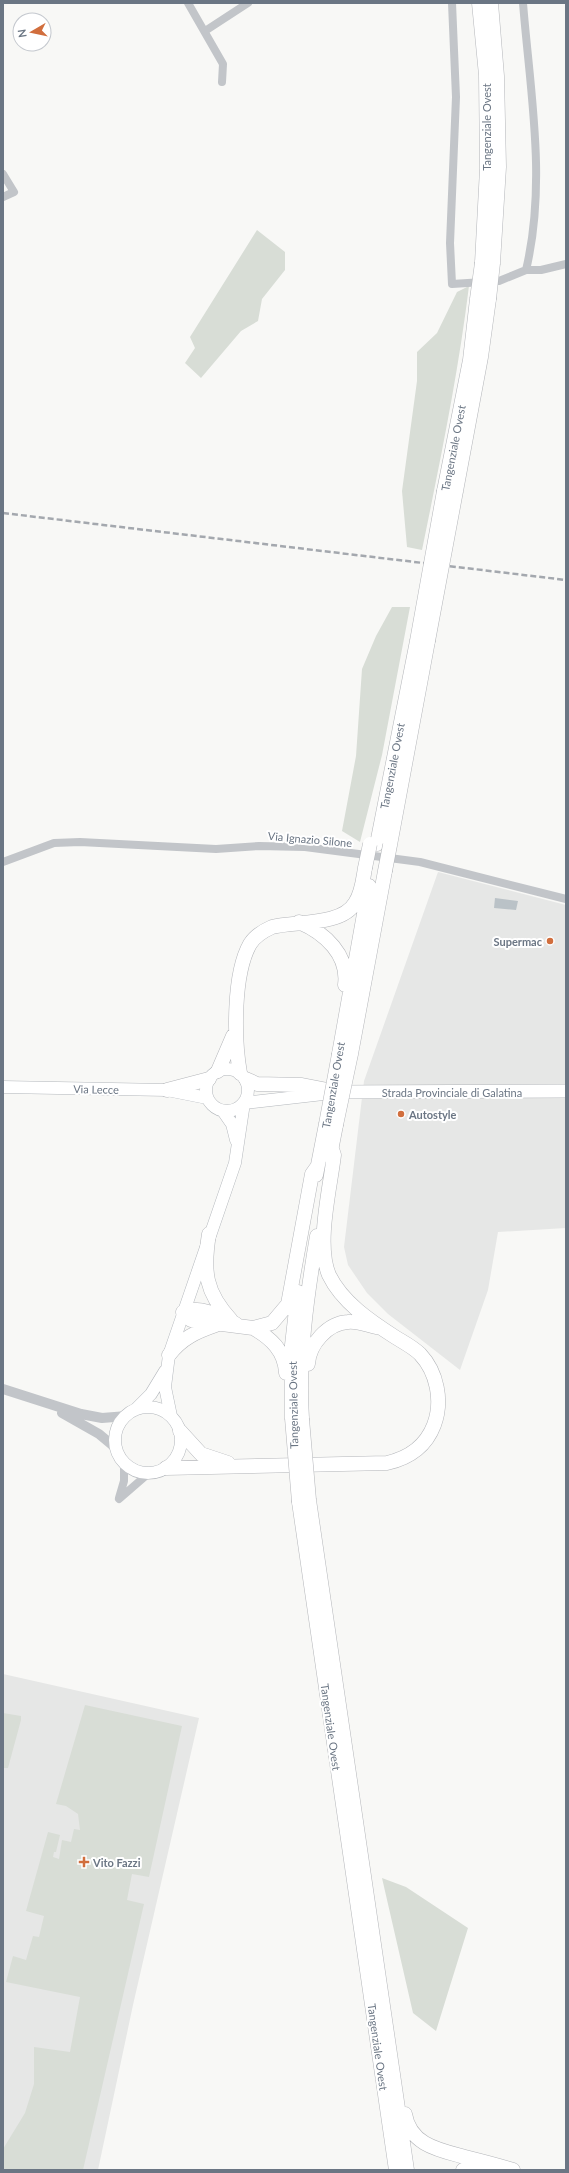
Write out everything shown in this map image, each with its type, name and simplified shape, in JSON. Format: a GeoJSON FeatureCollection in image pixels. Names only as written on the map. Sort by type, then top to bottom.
{"type":"FeatureCollection","features":[{"type":"Feature","properties":{"kind":"highway","name":"Tangenziale Ovest"},"geometry":{"type":"LineString","coordinates":[[396,2170],[304,1501],[299,1416],[292,1345],[301,1262],[317,1167],[331,1124],[374,869],[423,641],[450,491],[470,360],[483,299],[499,167],[497,76],[482,5]]}},
{"type":"Feature","properties":{"kind":"highway","name":"Tangenziale Ovest"},"geometry":{"type":"LineString","coordinates":[[379,844],[377,806],[385,800],[423,641]]}},
{"type":"Feature","properties":{"kind":"highway"},"geometry":{"type":"LineString","coordinates":[[338,1092],[291,1085],[257,1084],[243,1076],[236,1030],[239,981],[242,965],[250,944],[262,932],[272,927],[298,922],[332,919],[342,916],[350,910],[374,869],[379,844]]}},
{"type":"Feature","properties":{"kind":"highway"},"geometry":{"type":"LineString","coordinates":[[298,922],[320,932],[342,958],[346,979],[337,1038],[343,1051]]}},
{"type":"Feature","properties":{"kind":"highway"},"geometry":{"type":"LineString","coordinates":[[167,1090],[213,1075],[236,1030]]}},
{"type":"Feature","properties":{"kind":"highway","name":"Tangenziale Ovest"},"geometry":{"type":"LineString","coordinates":[[299,1416],[309,1284],[332,1148],[331,1124]]}},
{"type":"Feature","properties":{"kind":"highway"},"geometry":{"type":"LineString","coordinates":[[166,1468],[387,1463],[406,1457],[420,1447],[431,1432],[437,1413],[438,1395],[434,1377],[419,1353],[359,1312],[344,1296],[330,1275],[326,1265],[323,1241],[334,1155],[332,1148]]}},
{"type":"Feature","properties":{"kind":"highway"},"geometry":{"type":"LineString","coordinates":[[253,1328],[272,1323],[283,1313],[288,1304],[312,1174],[317,1167]]}},
{"type":"Feature","properties":{"kind":"highway"},"geometry":{"type":"LineString","coordinates":[[209,1234],[206,1261],[208,1282],[212,1295],[220,1307],[236,1324]]}},
{"type":"Feature","properties":{"kind":"highway"},"geometry":{"type":"LineString","coordinates":[[236,1324],[220,1316],[200,1311],[188,1309],[183,1312],[191,1320],[220,1324],[236,1324],[253,1328],[266,1336],[282,1355],[285,1366],[287,1412],[299,1416],[306,1405],[311,1351],[322,1335],[334,1326],[348,1322],[380,1327]]}},
{"type":"Feature","properties":{"kind":"highway"},"geometry":{"type":"LineString","coordinates":[[169,1355],[186,1338],[196,1332],[220,1324]]}},
{"type":"Feature","properties":{"kind":"highway"},"geometry":{"type":"LineString","coordinates":[[180,1431],[201,1454],[219,1461],[240,1466]]}},
{"type":"Feature","properties":{"kind":"highway","name":"Tangenziale Ovest"},"geometry":{"type":"LineString","coordinates":[[304,1501],[407,2170]]}},
{"type":"Feature","properties":{"kind":"highway"},"geometry":{"type":"LineString","coordinates":[[376,1963],[385,1992],[408,2127],[418,2139],[434,2149],[513,2170]]}},
{"type":"Feature","properties":{"kind":"highway"},"geometry":{"type":"LineString","coordinates":[[384,2088],[382,2102],[390,2170]]}},
{"type":"Feature","properties":{"kind":"highway"},"geometry":{"type":"LineString","coordinates":[[463,2170],[492,2164]]}},
{"type":"Feature","properties":{"kind":"main road"},"geometry":{"type":"LineString","coordinates":[[166,1370],[151,1394],[130,1414],[117,1431],[117,1449],[124,1462],[131,1468],[149,1473],[166,1468],[178,1456],[180,1448],[180,1431],[171,1416],[164,1387],[166,1370],[169,1355],[209,1234],[235,1163],[244,1103],[248,1092],[243,1076],[230,1069],[213,1075],[206,1085],[207,1098],[213,1107],[223,1111],[235,1110],[244,1103],[338,1092]]}},
{"type":"Feature","properties":{"kind":"main road","name":"Via Lecce"},"geometry":{"type":"LineString","coordinates":[[3,1087],[167,1090],[189,1093],[207,1098]]}},
{"type":"Feature","properties":{"kind":"main road","name":"Strada Provinciale di Galatina"},"geometry":{"type":"LineString","coordinates":[[338,1092],[566,1091]]}},
{"type":"Feature","properties":{"kind":"main road"},"geometry":{"type":"LineString","coordinates":[[223,1111],[232,1124],[236,1136],[235,1163]]}},
{"type":"Feature","properties":{"kind":"main road"},"geometry":{"type":"LineString","coordinates":[[130,1414],[149,1407],[171,1416]]}},
{"type":"Feature","properties":{"kind":"street"},"geometry":{"type":"LineString","coordinates":[[188,3],[205,30],[223,64],[222,82]]}},
{"type":"Feature","properties":{"kind":"street"},"geometry":{"type":"LineString","coordinates":[[205,30],[248,3]]}},
{"type":"Feature","properties":{"kind":"street"},"geometry":{"type":"LineString","coordinates":[[452,3],[456,96],[450,243],[452,284],[499,281],[526,270],[541,270],[566,264]]}},
{"type":"Feature","properties":{"kind":"street"},"geometry":{"type":"LineString","coordinates":[[523,3],[532,94],[536,189],[532,247],[526,270]]}},
{"type":"Feature","properties":{"kind":"street"},"geometry":{"type":"LineString","coordinates":[[3,174],[14,192],[3,197]]}},
{"type":"Feature","properties":{"kind":"street","name":"Via Ignazio Silone"},"geometry":{"type":"LineString","coordinates":[[3,862],[54,842],[216,849],[259,846],[305,848],[420,862],[566,899]]}},
{"type":"Feature","properties":{"kind":"street"},"geometry":{"type":"LineString","coordinates":[[272,1100],[290,1092],[293,1088],[291,1085]]}},
{"type":"Feature","properties":{"kind":"street"},"geometry":{"type":"LineString","coordinates":[[3,1389],[44,1404],[102,1418],[130,1414]]}},
{"type":"Feature","properties":{"kind":"street"},"geometry":{"type":"LineString","coordinates":[[44,1404],[99,1434],[117,1449]]}},
{"type":"Feature","properties":{"kind":"street"},"geometry":{"type":"LineString","coordinates":[[124,1462],[124,1481],[119,1499],[149,1473]]}},
{"type":"Feature","properties":{"kind":"shaded area"},"geometry":{"type":"Polygon","coordinates":[[[257,230],[285,252],[285,270],[262,299],[258,321],[241,331],[201,378],[185,363],[195,348],[190,337],[257,230]]]}},
{"type":"Feature","properties":{"kind":"shaded area"},"geometry":{"type":"Polygon","coordinates":[[[469,286],[454,385],[422,550],[407,547],[402,491],[417,381],[417,352],[437,333],[457,292],[469,286]]]}},
{"type":"Feature","properties":{"kind":"shaded area"},"geometry":{"type":"Polygon","coordinates":[[[392,607],[410,607],[382,755],[360,842],[342,831],[356,756],[362,669],[376,636],[392,607]]]}},
{"type":"Feature","properties":{"kind":"shaded area"},"geometry":{"type":"Polygon","coordinates":[[[438,872],[566,905],[566,1228],[498,1232],[488,1290],[460,1370],[388,1314],[367,1293],[348,1265],[344,1247],[364,1081],[438,872]]]}},
{"type":"Feature","properties":{"kind":"shaded area"},"geometry":{"type":"Polygon","coordinates":[[[495,898],[518,901],[516,910],[494,908],[495,898]]]}},
{"type":"Feature","properties":{"kind":"shaded area","name":"Vito Fazzi"},"geometry":{"type":"Polygon","coordinates":[[[3,1674],[199,1718],[133,2005],[98,2170],[3,2170],[3,1674]]]}},
{"type":"Feature","properties":{"kind":"shaded area"},"geometry":{"type":"Polygon","coordinates":[[[85,1705],[182,1726],[149,1877],[132,1874],[127,1900],[144,1904],[83,2170],[3,2170],[3,2149],[25,2113],[34,2084],[34,2047],[70,2052],[80,1997],[6,1982],[13,1956],[26,1960],[33,1936],[39,1937],[44,1916],[26,1911],[48,1832],[60,1835],[56,1852],[54,1852],[53,1857],[59,1859],[62,1840],[71,1842],[74,1829],[80,1830],[78,1814],[66,1806],[56,1804],[85,1705]]]}},
{"type":"Feature","properties":{"kind":"shaded area"},"geometry":{"type":"Polygon","coordinates":[[[3,1713],[21,1716],[8,1768],[3,1768],[3,1713]]]}},
{"type":"Feature","properties":{"kind":"shaded area"},"geometry":{"type":"Polygon","coordinates":[[[382,1878],[406,1887],[468,1928],[436,2031],[413,2013],[382,1878]]]}},
{"type":"Feature","properties":{"kind":"railway"},"geometry":{"type":"LineString","coordinates":[[3,513],[566,580]]}},
{"type":"Feature","properties":{"kind":"place","name":"Supermac"},"geometry":{"type":"Point","coordinates":[550,941]}},
{"type":"Feature","properties":{"kind":"place","name":"Autostyle"},"geometry":{"type":"Point","coordinates":[401,1114]}},
{"type":"Feature","properties":{"kind":"place","name":"Vito Fazzi"},"geometry":{"type":"Point","coordinates":[84,1862]}}]}
